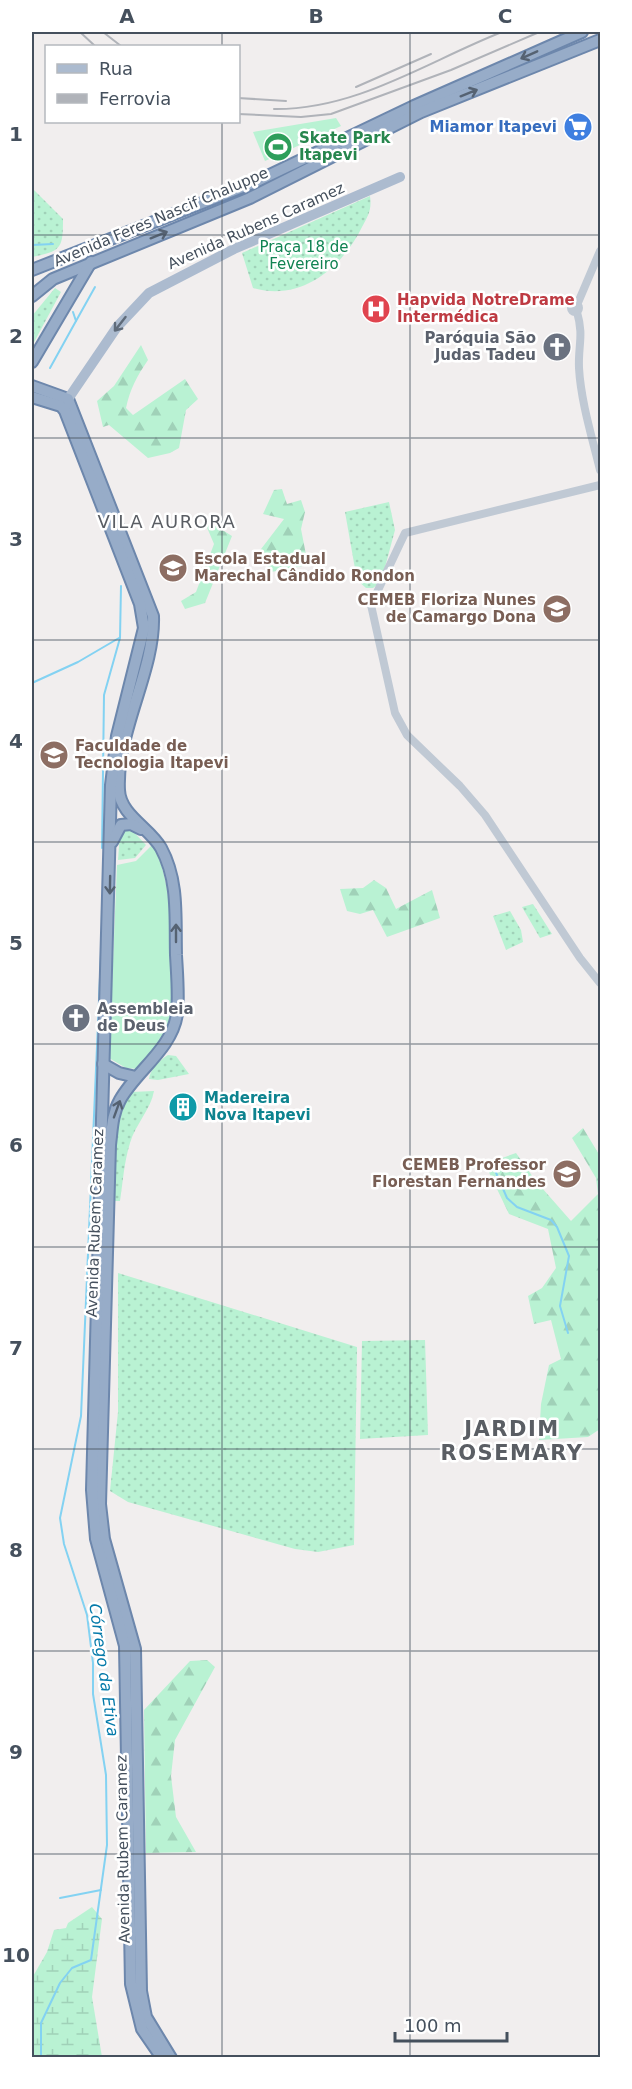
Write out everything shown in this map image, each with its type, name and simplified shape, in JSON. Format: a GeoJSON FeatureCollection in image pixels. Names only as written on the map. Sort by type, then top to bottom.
{"type":"FeatureCollection","features":[{"type":"Feature","properties":{"kind":"highway","name":"Avenida Feres Nascif Chaluppe"},"geometry":{"type":"LineString","coordinates":[[32,270],[255,182],[414,106],[582,32]]}},
{"type":"Feature","properties":{"kind":"highway","name":"Avenida Feres Nascif Chaluppe"},"geometry":{"type":"LineString","coordinates":[[32,296],[53,279],[250,198],[421,112],[600,40]]}},
{"type":"Feature","properties":{"kind":"highway"},"geometry":{"type":"LineString","coordinates":[[32,362],[91,262]]}},
{"type":"Feature","properties":{"kind":"highway"},"geometry":{"type":"LineString","coordinates":[[32,386],[64,403]]}},
{"type":"Feature","properties":{"kind":"highway"},"geometry":{"type":"LineString","coordinates":[[32,397],[64,403]]}},
{"type":"Feature","properties":{"kind":"highway","name":"Avenida Rubem Caramez"},"geometry":{"type":"LineString","coordinates":[[64,403],[153,616],[151,644],[125,735],[119,791],[126,810],[152,835],[166,859],[174,888],[177,1012],[168,1038],[119,1102],[114,1115],[110,1144],[100,1504],[104,1539],[135,1649],[141,1992],[147,2018],[171,2058]]}},
{"type":"Feature","properties":{"kind":"highway","name":"Avenida Rubem Caramez"},"geometry":{"type":"LineString","coordinates":[[64,403],[65,411],[137,597],[144,628],[117,736],[111,785],[93,1510],[99,1552],[125,1646],[131,1984],[142,2029],[162,2058]]}},
{"type":"Feature","properties":{"kind":"highway"},"geometry":{"type":"LineString","coordinates":[[111,844],[121,825],[126,823],[152,835]]}},
{"type":"Feature","properties":{"kind":"highway"},"geometry":{"type":"LineString","coordinates":[[103,1064],[115,1072],[136,1077]]}},
{"type":"Feature","properties":{"kind":"main road","name":"Avenida Rubens Caramez"},"geometry":{"type":"LineString","coordinates":[[64,403],[117,327],[149,293],[234,249],[400,177]]}},
{"type":"Feature","properties":{"kind":"street"},"geometry":{"type":"LineString","coordinates":[[600,251],[577,308],[583,332],[579,368],[585,409],[600,470]]}},
{"type":"Feature","properties":{"kind":"street"},"geometry":{"type":"LineString","coordinates":[[600,485],[405,533],[371,606],[395,713],[407,735],[473,799],[600,983]]}},
{"type":"Feature","properties":{"kind":"green space","name":"Skate Park Itapevi"},"geometry":{"type":"Polygon","coordinates":[[[336,118],[341,126],[265,161],[253,132],[336,118]]]}},
{"type":"Feature","properties":{"kind":"green space"},"geometry":{"type":"Polygon","coordinates":[[[32,188],[63,219],[61,243],[58,247],[49,253],[32,257],[32,188]]]}},
{"type":"Feature","properties":{"kind":"green space","name":"Praça 18 de Fevereiro"},"geometry":{"type":"Polygon","coordinates":[[[370,196],[368,216],[354,242],[331,268],[303,286],[271,291],[253,288],[242,253],[370,196]]]}},
{"type":"Feature","properties":{"kind":"green space"},"geometry":{"type":"Polygon","coordinates":[[[55,288],[61,292],[32,346],[32,316],[55,288]]]}},
{"type":"Feature","properties":{"kind":"green space"},"geometry":{"type":"Polygon","coordinates":[[[141,345],[148,360],[134,383],[126,408],[133,415],[185,379],[198,399],[186,410],[179,448],[170,453],[148,458],[109,425],[103,427],[97,401],[114,386],[141,345]]]}},
{"type":"Feature","properties":{"kind":"green space"},"geometry":{"type":"Polygon","coordinates":[[[282,489],[287,504],[301,500],[305,512],[301,529],[308,565],[271,572],[258,553],[284,519],[263,514],[274,490],[282,489]]]}},
{"type":"Feature","properties":{"kind":"green space"},"geometry":{"type":"Polygon","coordinates":[[[389,502],[395,530],[381,582],[373,588],[366,588],[357,580],[345,512],[389,502]]]}},
{"type":"Feature","properties":{"kind":"green space"},"geometry":{"type":"Polygon","coordinates":[[[203,518],[232,536],[205,603],[185,609],[181,601],[196,592],[214,544],[203,518]]]}},
{"type":"Feature","properties":{"kind":"green space"},"geometry":{"type":"Polygon","coordinates":[[[129,827],[146,845],[135,858],[118,860],[120,833],[129,827]]]}},
{"type":"Feature","properties":{"kind":"green space"},"geometry":{"type":"Polygon","coordinates":[[[152,845],[165,878],[169,904],[174,960],[173,1009],[166,1031],[155,1048],[138,1069],[126,1068],[109,1058],[117,865],[136,861],[152,845]]]}},
{"type":"Feature","properties":{"kind":"green space"},"geometry":{"type":"Polygon","coordinates":[[[374,880],[386,888],[396,909],[432,890],[440,918],[387,937],[373,910],[360,914],[347,911],[340,889],[363,888],[374,880]]]}},
{"type":"Feature","properties":{"kind":"green space"},"geometry":{"type":"Polygon","coordinates":[[[533,904],[552,934],[540,938],[522,907],[533,904]]]}},
{"type":"Feature","properties":{"kind":"green space"},"geometry":{"type":"Polygon","coordinates":[[[510,911],[521,930],[523,942],[506,950],[493,916],[510,911]]]}},
{"type":"Feature","properties":{"kind":"green space"},"geometry":{"type":"Polygon","coordinates":[[[168,1055],[176,1056],[189,1074],[158,1080],[149,1079],[156,1065],[168,1055]]]}},
{"type":"Feature","properties":{"kind":"green space"},"geometry":{"type":"Polygon","coordinates":[[[154,1091],[150,1104],[130,1143],[120,1201],[112,1201],[115,1145],[120,1117],[131,1092],[154,1091]]]}},
{"type":"Feature","properties":{"kind":"green space"},"geometry":{"type":"Polygon","coordinates":[[[583,1128],[600,1156],[600,1429],[588,1437],[539,1440],[541,1404],[549,1365],[561,1359],[551,1320],[534,1324],[528,1296],[542,1288],[556,1268],[548,1229],[509,1214],[485,1164],[516,1153],[535,1180],[571,1221],[598,1194],[596,1178],[572,1138],[583,1128]]]}},
{"type":"Feature","properties":{"kind":"green space"},"geometry":{"type":"Polygon","coordinates":[[[118,1273],[357,1347],[354,1545],[318,1552],[295,1549],[128,1502],[110,1491],[118,1412],[118,1273]]]}},
{"type":"Feature","properties":{"kind":"green space"},"geometry":{"type":"Polygon","coordinates":[[[425,1340],[428,1435],[360,1439],[362,1341],[425,1340]]]}},
{"type":"Feature","properties":{"kind":"green space"},"geometry":{"type":"Polygon","coordinates":[[[207,1660],[215,1667],[175,1740],[171,1776],[176,1817],[196,1852],[146,1853],[144,1710],[190,1661],[207,1660]]]}},
{"type":"Feature","properties":{"kind":"green space"},"geometry":{"type":"Polygon","coordinates":[[[92,1907],[102,1919],[92,1997],[102,2057],[32,2057],[32,1978],[47,1952],[54,1930],[66,1928],[68,1923],[92,1907]]]}},
{"type":"Feature","properties":{"kind":"waterway"},"geometry":{"type":"LineString","coordinates":[[32,245],[53,244]]}},
{"type":"Feature","properties":{"kind":"waterway"},"geometry":{"type":"LineString","coordinates":[[76,321],[95,287]]}},
{"type":"Feature","properties":{"kind":"waterway"},"geometry":{"type":"LineString","coordinates":[[50,368],[76,321],[73,312]]}},
{"type":"Feature","properties":{"kind":"waterway"},"geometry":{"type":"LineString","coordinates":[[102,848],[104,695],[120,638],[121,586]]}},
{"type":"Feature","properties":{"kind":"waterway"},"geometry":{"type":"LineString","coordinates":[[32,683],[78,662],[119,638]]}},
{"type":"Feature","properties":{"kind":"waterway"},"geometry":{"type":"LineString","coordinates":[[103,866],[103,873]]}},
{"type":"Feature","properties":{"kind":"waterway","name":"Córrego da Etiva"},"geometry":{"type":"LineString","coordinates":[[41,2058],[41,2023],[60,1983],[72,1968],[91,1960],[107,1845],[106,1775],[93,1694],[93,1663],[87,1615],[64,1544],[60,1518],[81,1416],[101,954]]}},
{"type":"Feature","properties":{"kind":"waterway"},"geometry":{"type":"LineString","coordinates":[[494,1168],[507,1198],[517,1207],[551,1220],[557,1227],[569,1256],[560,1306],[568,1333]]}},
{"type":"Feature","properties":{"kind":"waterway"},"geometry":{"type":"LineString","coordinates":[[60,1898],[101,1890]]}},
{"type":"Feature","properties":{"kind":"railway"},"geometry":{"type":"LineString","coordinates":[[80,32],[94,45]]}},
{"type":"Feature","properties":{"kind":"railway"},"geometry":{"type":"LineString","coordinates":[[103,32],[120,45]]}},
{"type":"Feature","properties":{"kind":"railway"},"geometry":{"type":"LineString","coordinates":[[274,109],[305,107],[363,93],[502,32]]}},
{"type":"Feature","properties":{"kind":"railway"},"geometry":{"type":"LineString","coordinates":[[240,114],[301,117],[331,114],[451,70],[537,33]]}},
{"type":"Feature","properties":{"kind":"railway"},"geometry":{"type":"LineString","coordinates":[[356,87],[431,54]]}},
{"type":"Feature","properties":{"kind":"railway"},"geometry":{"type":"LineString","coordinates":[[240,98],[286,101]]}},
{"type":"Feature","properties":{"kind":"place","name":"Miamor Itapevi"},"geometry":{"type":"Point","coordinates":[578,127]}},
{"type":"Feature","properties":{"kind":"place","name":"Skate Park Itapevi"},"geometry":{"type":"Point","coordinates":[278,147]}},
{"type":"Feature","properties":{"kind":"place","name":"Hapvida NotreDrame Intermédica"},"geometry":{"type":"Point","coordinates":[376,309]}},
{"type":"Feature","properties":{"kind":"place","name":"Paróquia São Judas Tadeu"},"geometry":{"type":"Point","coordinates":[557,347]}},
{"type":"Feature","properties":{"kind":"place","name":"Escola Estadual Marechal Cândido Rondon"},"geometry":{"type":"Point","coordinates":[173,568]}},
{"type":"Feature","properties":{"kind":"place","name":"CEMEB Floriza Nunes de Camargo Dona"},"geometry":{"type":"Point","coordinates":[557,609]}},
{"type":"Feature","properties":{"kind":"place","name":"Faculdade de Tecnologia Itapevi"},"geometry":{"type":"Point","coordinates":[54,755]}},
{"type":"Feature","properties":{"kind":"place","name":"Assembleia de Deus"},"geometry":{"type":"Point","coordinates":[76,1018]}},
{"type":"Feature","properties":{"kind":"place","name":"Madereira Nova Itapevi"},"geometry":{"type":"Point","coordinates":[183,1107]}},
{"type":"Feature","properties":{"kind":"place","name":"CEMEB Professor Florestan Fernandes"},"geometry":{"type":"Point","coordinates":[567,1174]}},
{"type":"Feature","properties":{"kind":"district","name":"VILA AURORA"},"geometry":{"type":"Point","coordinates":[167,521]}},
{"type":"Feature","properties":{"kind":"district","name":"JARDIM ROSEMARY"},"geometry":{"type":"Point","coordinates":[512,1441]}}]}
